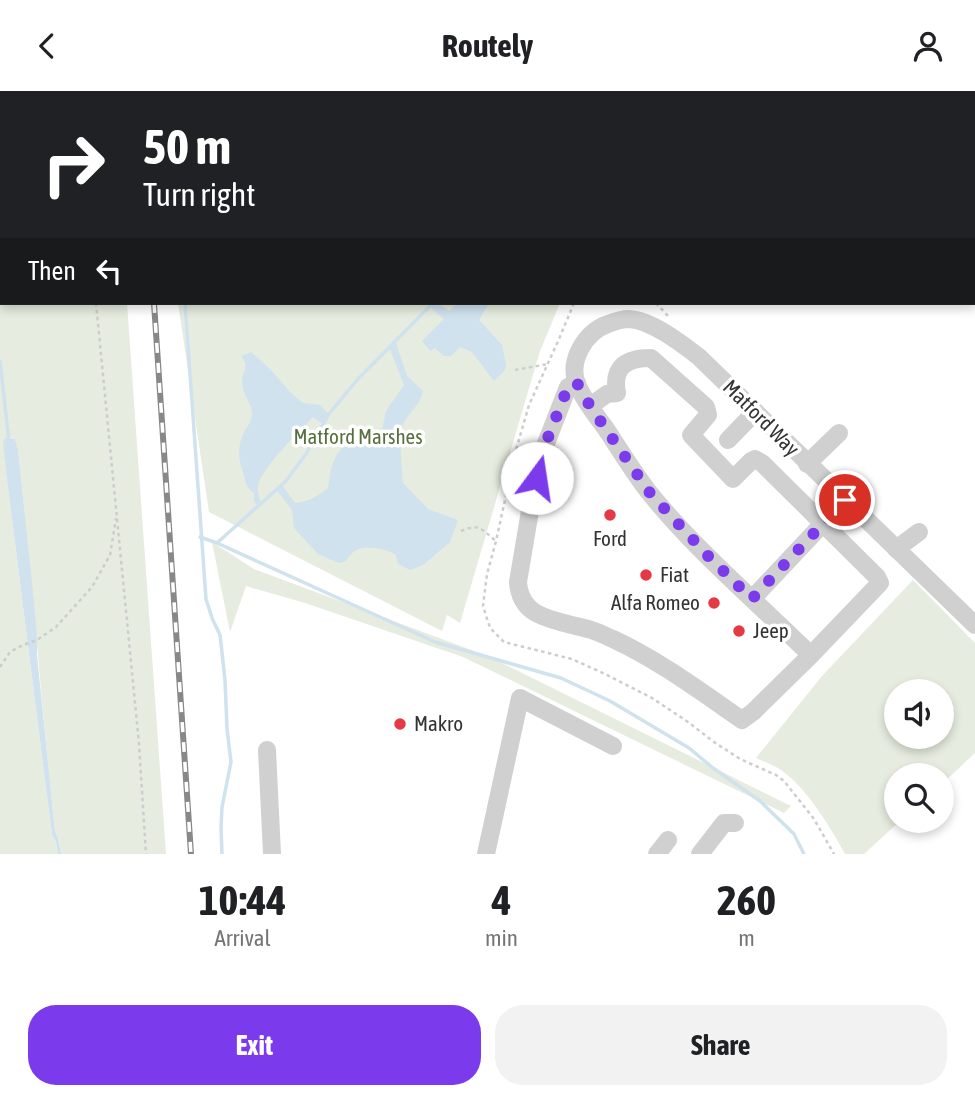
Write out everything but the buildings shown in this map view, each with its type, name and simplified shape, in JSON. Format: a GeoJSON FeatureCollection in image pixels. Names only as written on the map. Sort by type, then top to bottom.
{"type":"FeatureCollection","features":[{"type":"Feature","properties":{"kind":"street","name":"Matford Way"},"geometry":{"type":"LineString","coordinates":[[577,383],[575,373],[579,350],[585,339],[606,324],[629,319],[650,325],[676,339],[699,357],[896,549],[971,615]]}},
{"type":"Feature","properties":{"kind":"street"},"geometry":{"type":"LineString","coordinates":[[590,406],[607,394],[617,393],[615,378],[623,366],[632,359],[651,358],[706,407],[708,415],[691,435],[733,479],[751,461],[755,459],[762,463],[880,583],[811,655],[742,720],[677,675],[628,646],[591,629],[561,623],[536,613],[527,605],[519,594],[518,582],[543,450],[568,387],[577,383],[590,406],[642,483],[662,508],[811,655]]}},
{"type":"Feature","properties":{"kind":"street"},"geometry":{"type":"LineString","coordinates":[[728,440],[755,412]]}},
{"type":"Feature","properties":{"kind":"street"},"geometry":{"type":"LineString","coordinates":[[807,464],[839,433]]}},
{"type":"Feature","properties":{"kind":"street"},"geometry":{"type":"LineString","coordinates":[[752,599],[845,500]]}},
{"type":"Feature","properties":{"kind":"street"},"geometry":{"type":"LineString","coordinates":[[896,549],[919,532]]}},
{"type":"Feature","properties":{"kind":"street"},"geometry":{"type":"LineString","coordinates":[[486,854],[520,698],[613,746]]}},
{"type":"Feature","properties":{"kind":"street"},"geometry":{"type":"LineString","coordinates":[[267,750],[272,854]]}},
{"type":"Feature","properties":{"kind":"street"},"geometry":{"type":"LineString","coordinates":[[700,854],[724,823],[735,823]]}},
{"type":"Feature","properties":{"kind":"path"},"geometry":{"type":"LineString","coordinates":[[96,305],[139,744],[146,854]]}},
{"type":"Feature","properties":{"kind":"path"},"geometry":{"type":"LineString","coordinates":[[573,305],[525,417],[487,574],[483,605],[491,629],[504,642],[572,659],[652,698],[740,759],[776,775],[784,781],[814,819],[834,854]]}},
{"type":"Feature","properties":{"kind":"path"},"geometry":{"type":"LineString","coordinates":[[515,370],[548,365]]}},
{"type":"Feature","properties":{"kind":"path"},"geometry":{"type":"LineString","coordinates":[[0,667],[10,652],[56,628],[92,587],[110,555],[117,511]]}},
{"type":"Feature","properties":{"kind":"path"},"geometry":{"type":"LineString","coordinates":[[461,531],[473,526],[480,528],[496,541]]}},
{"type":"Feature","properties":{"kind":"green space"},"geometry":{"type":"Polygon","coordinates":[[[0,305],[127,305],[166,854],[61,854],[55,831],[18,449],[15,439],[6,438],[8,488],[52,835],[58,854],[0,854],[0,305]]]}},
{"type":"Feature","properties":{"kind":"green space","name":"Matford Marshes"},"geometry":{"type":"Polygon","coordinates":[[[178,305],[559,305],[540,351],[460,623],[447,615],[442,631],[209,512],[178,305]]]}},
{"type":"Feature","properties":{"kind":"green space"},"geometry":{"type":"Polygon","coordinates":[[[212,542],[254,569],[490,657],[791,806],[784,813],[463,657],[305,603],[246,586],[230,632],[212,542]]]}},
{"type":"Feature","properties":{"kind":"green space"},"geometry":{"type":"Polygon","coordinates":[[[913,580],[975,643],[975,753],[954,773],[954,763],[884,763],[884,833],[887,833],[864,854],[845,854],[825,820],[800,787],[781,770],[756,758],[822,676],[913,580]]]}},
{"type":"Feature","properties":{"kind":"water"},"geometry":{"type":"Polygon","coordinates":[[[442,305],[449,311],[456,305],[488,305],[479,320],[502,345],[505,370],[494,381],[472,352],[460,347],[451,356],[444,356],[435,348],[430,351],[422,341],[444,319],[430,307],[442,305]]]}},
{"type":"Feature","properties":{"kind":"water"},"geometry":{"type":"Polygon","coordinates":[[[395,340],[407,376],[423,391],[402,430],[403,483],[428,509],[458,520],[450,542],[423,565],[410,570],[398,564],[396,555],[378,549],[359,549],[346,561],[339,563],[318,554],[294,528],[292,510],[276,489],[282,485],[295,503],[309,500],[328,488],[333,463],[347,443],[379,444],[386,411],[404,385],[389,347],[395,340]]]}},
{"type":"Feature","properties":{"kind":"water"},"geometry":{"type":"Polygon","coordinates":[[[251,352],[303,403],[320,405],[329,414],[323,424],[313,417],[266,469],[258,486],[261,502],[258,506],[254,501],[254,493],[247,485],[239,456],[240,442],[252,416],[242,385],[246,365],[241,356],[251,352]]]}},
{"type":"Feature","properties":{"kind":"water"},"geometry":{"type":"Polygon","coordinates":[[[6,438],[15,439],[18,449],[55,831],[61,854],[58,854],[52,835],[8,488],[3,441],[6,438]]]}},
{"type":"Feature","properties":{"kind":"waterway"},"geometry":{"type":"LineString","coordinates":[[185,305],[206,599],[220,635],[231,762],[222,807],[222,854]]}},
{"type":"Feature","properties":{"kind":"waterway"},"geometry":{"type":"LineString","coordinates":[[200,537],[217,543],[286,481],[306,454],[329,414],[357,380],[431,305]]}},
{"type":"Feature","properties":{"kind":"waterway"},"geometry":{"type":"LineString","coordinates":[[0,361],[9,442]]}},
{"type":"Feature","properties":{"kind":"waterway"},"geometry":{"type":"LineString","coordinates":[[217,543],[435,642],[561,678],[610,701],[689,748],[760,801],[794,834],[804,854]]}},
{"type":"Feature","properties":{"kind":"railway"},"geometry":{"type":"LineString","coordinates":[[154,305],[191,854]]}},
{"type":"Feature","properties":{"kind":"place","name":"Ford"},"geometry":{"type":"Point","coordinates":[610,515]}},
{"type":"Feature","properties":{"kind":"place","name":"Fiat"},"geometry":{"type":"Point","coordinates":[646,575]}},
{"type":"Feature","properties":{"kind":"place","name":"Alfa Romeo"},"geometry":{"type":"Point","coordinates":[714,603]}},
{"type":"Feature","properties":{"kind":"place","name":"Jeep"},"geometry":{"type":"Point","coordinates":[739,631]}},
{"type":"Feature","properties":{"kind":"place","name":"Makro"},"geometry":{"type":"Point","coordinates":[400,724]}},
{"type":"Feature","properties":{"kind":"route"},"geometry":{"type":"LineString","coordinates":[[537,478],[543,450],[568,387],[577,383],[633,471],[662,508],[752,599],[845,500]]}}]}
